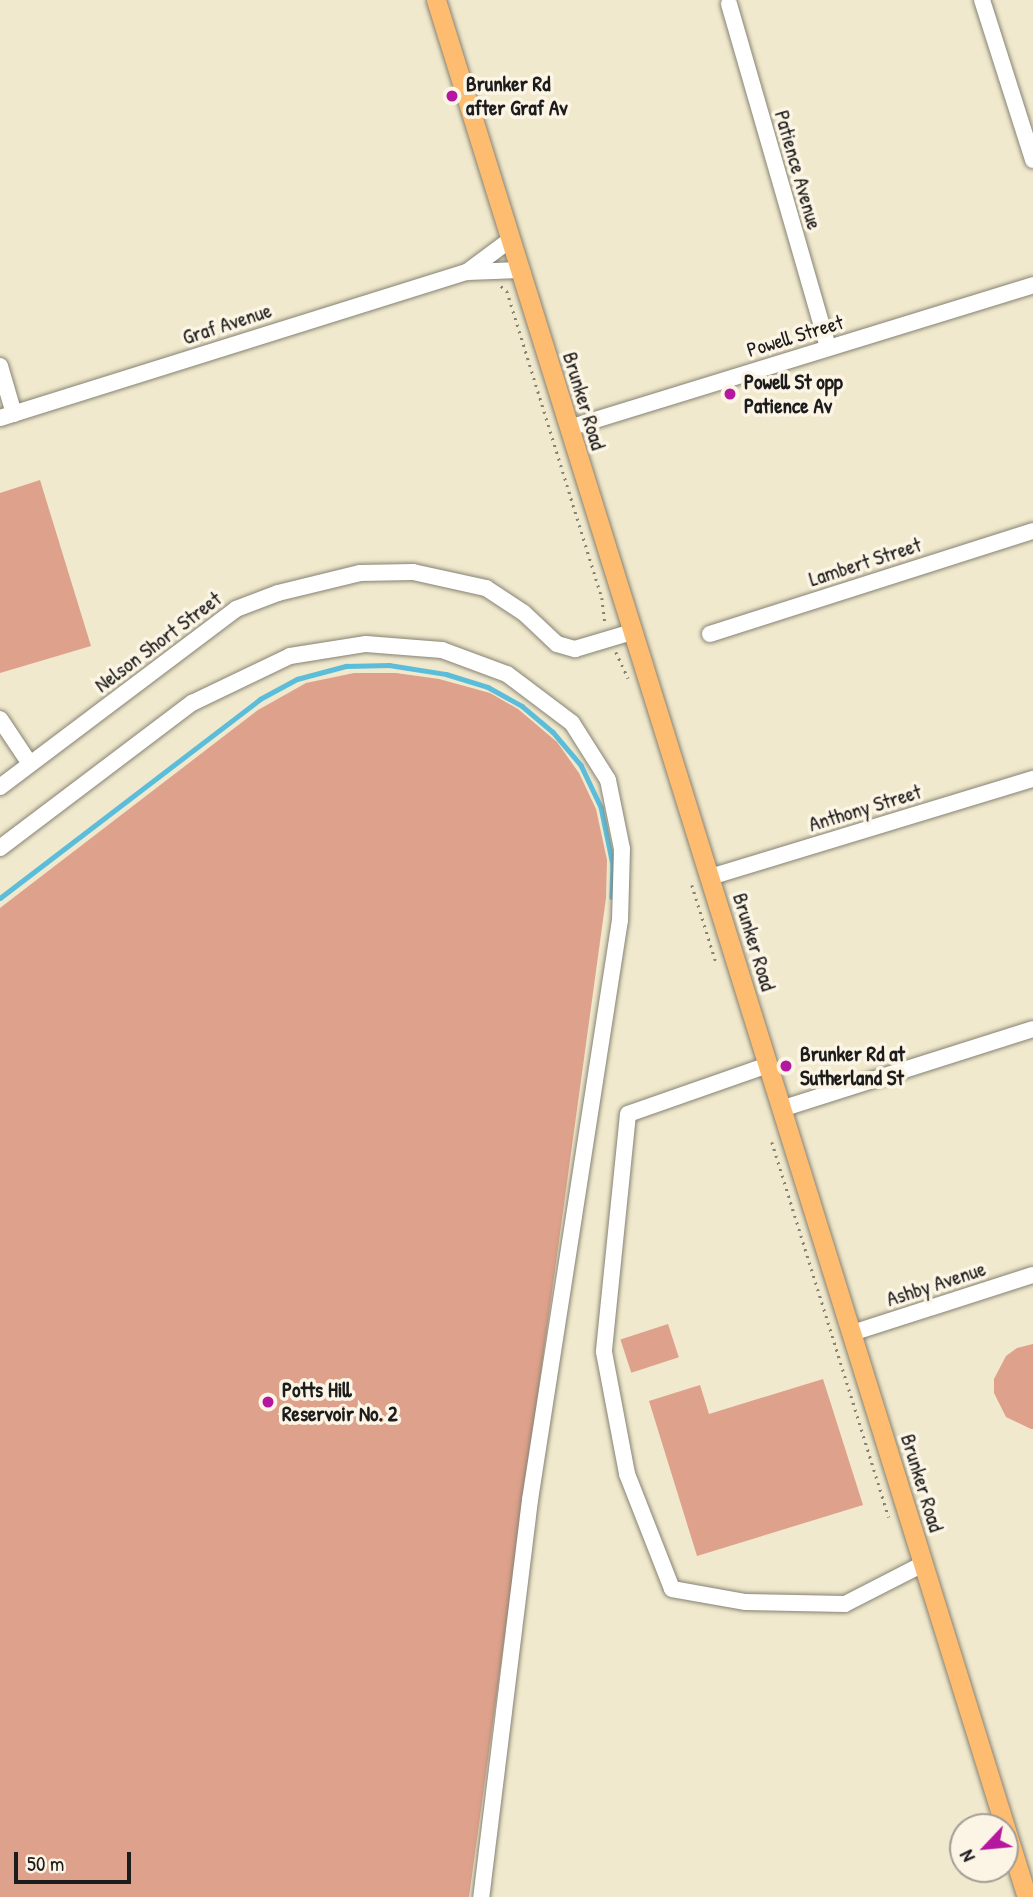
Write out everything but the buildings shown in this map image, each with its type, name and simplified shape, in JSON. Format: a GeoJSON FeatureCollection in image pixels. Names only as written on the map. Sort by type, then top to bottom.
{"type":"FeatureCollection","features":[{"type":"Feature","properties":{"kind":"main road","name":"Brunker Road"},"geometry":{"type":"LineString","coordinates":[[436,0],[1025,1894]]}},
{"type":"Feature","properties":{"kind":"street"},"geometry":{"type":"LineString","coordinates":[[982,0],[1033,160]]}},
{"type":"Feature","properties":{"kind":"street","name":"Patience Avenue"},"geometry":{"type":"LineString","coordinates":[[729,4],[828,347]]}},
{"type":"Feature","properties":{"kind":"street","name":"Graf Avenue"},"geometry":{"type":"LineString","coordinates":[[467,272],[510,240]]}},
{"type":"Feature","properties":{"kind":"street","name":"Graf Avenue"},"geometry":{"type":"LineString","coordinates":[[7,416],[467,272],[520,270]]}},
{"type":"Feature","properties":{"kind":"street","name":"Powell Street"},"geometry":{"type":"LineString","coordinates":[[569,428],[1033,285]]}},
{"type":"Feature","properties":{"kind":"street"},"geometry":{"type":"LineString","coordinates":[[0,366],[7,416]]}},
{"type":"Feature","properties":{"kind":"street","name":"Lambert Street"},"geometry":{"type":"LineString","coordinates":[[710,634],[1033,531]]}},
{"type":"Feature","properties":{"kind":"street","name":"Nelson Short Street"},"geometry":{"type":"LineString","coordinates":[[0,787],[236,609],[278,593],[360,573],[413,572],[486,588],[524,613],[557,645],[575,649],[632,632]]}},
{"type":"Feature","properties":{"kind":"street"},"geometry":{"type":"LineString","coordinates":[[0,848],[192,703],[290,656],[366,644],[442,650],[508,674],[572,723],[608,780],[622,849],[620,920],[530,1500],[481,1897]]}},
{"type":"Feature","properties":{"kind":"street"},"geometry":{"type":"LineString","coordinates":[[0,719],[30,764]]}},
{"type":"Feature","properties":{"kind":"street","name":"Anthony Street"},"geometry":{"type":"LineString","coordinates":[[710,877],[1033,779]]}},
{"type":"Feature","properties":{"kind":"street"},"geometry":{"type":"LineString","coordinates":[[781,1108],[1033,1029]]}},
{"type":"Feature","properties":{"kind":"street"},"geometry":{"type":"LineString","coordinates":[[768,1065],[628,1114],[604,1352],[627,1474],[672,1588],[746,1602],[845,1604],[923,1564]]}},
{"type":"Feature","properties":{"kind":"street","name":"Ashby Avenue"},"geometry":{"type":"LineString","coordinates":[[852,1333],[1033,1275]]}},
{"type":"Feature","properties":{"kind":"path"},"geometry":{"type":"LineString","coordinates":[[496,282],[507,291],[602,598],[602,612]]}},
{"type":"Feature","properties":{"kind":"waterway"},"geometry":{"type":"LineString","coordinates":[[0,898],[260,699],[297,679],[346,666],[389,665],[446,674],[488,687],[522,706],[553,732],[581,765],[601,807],[613,865],[612,897]]}},
{"type":"Feature","properties":{"kind":"place","name":"Brunker Rd after Graf Av"},"geometry":{"type":"Point","coordinates":[452,96]}},
{"type":"Feature","properties":{"kind":"place","name":"Powell St opp Patience Av"},"geometry":{"type":"Point","coordinates":[730,394]}},
{"type":"Feature","properties":{"kind":"place","name":"Brunker Rd at Sutherland St"},"geometry":{"type":"Point","coordinates":[786,1066]}},
{"type":"Feature","properties":{"kind":"place","name":"Potts Hill Reservoir No. 2"},"geometry":{"type":"Point","coordinates":[268,1402]}}]}
